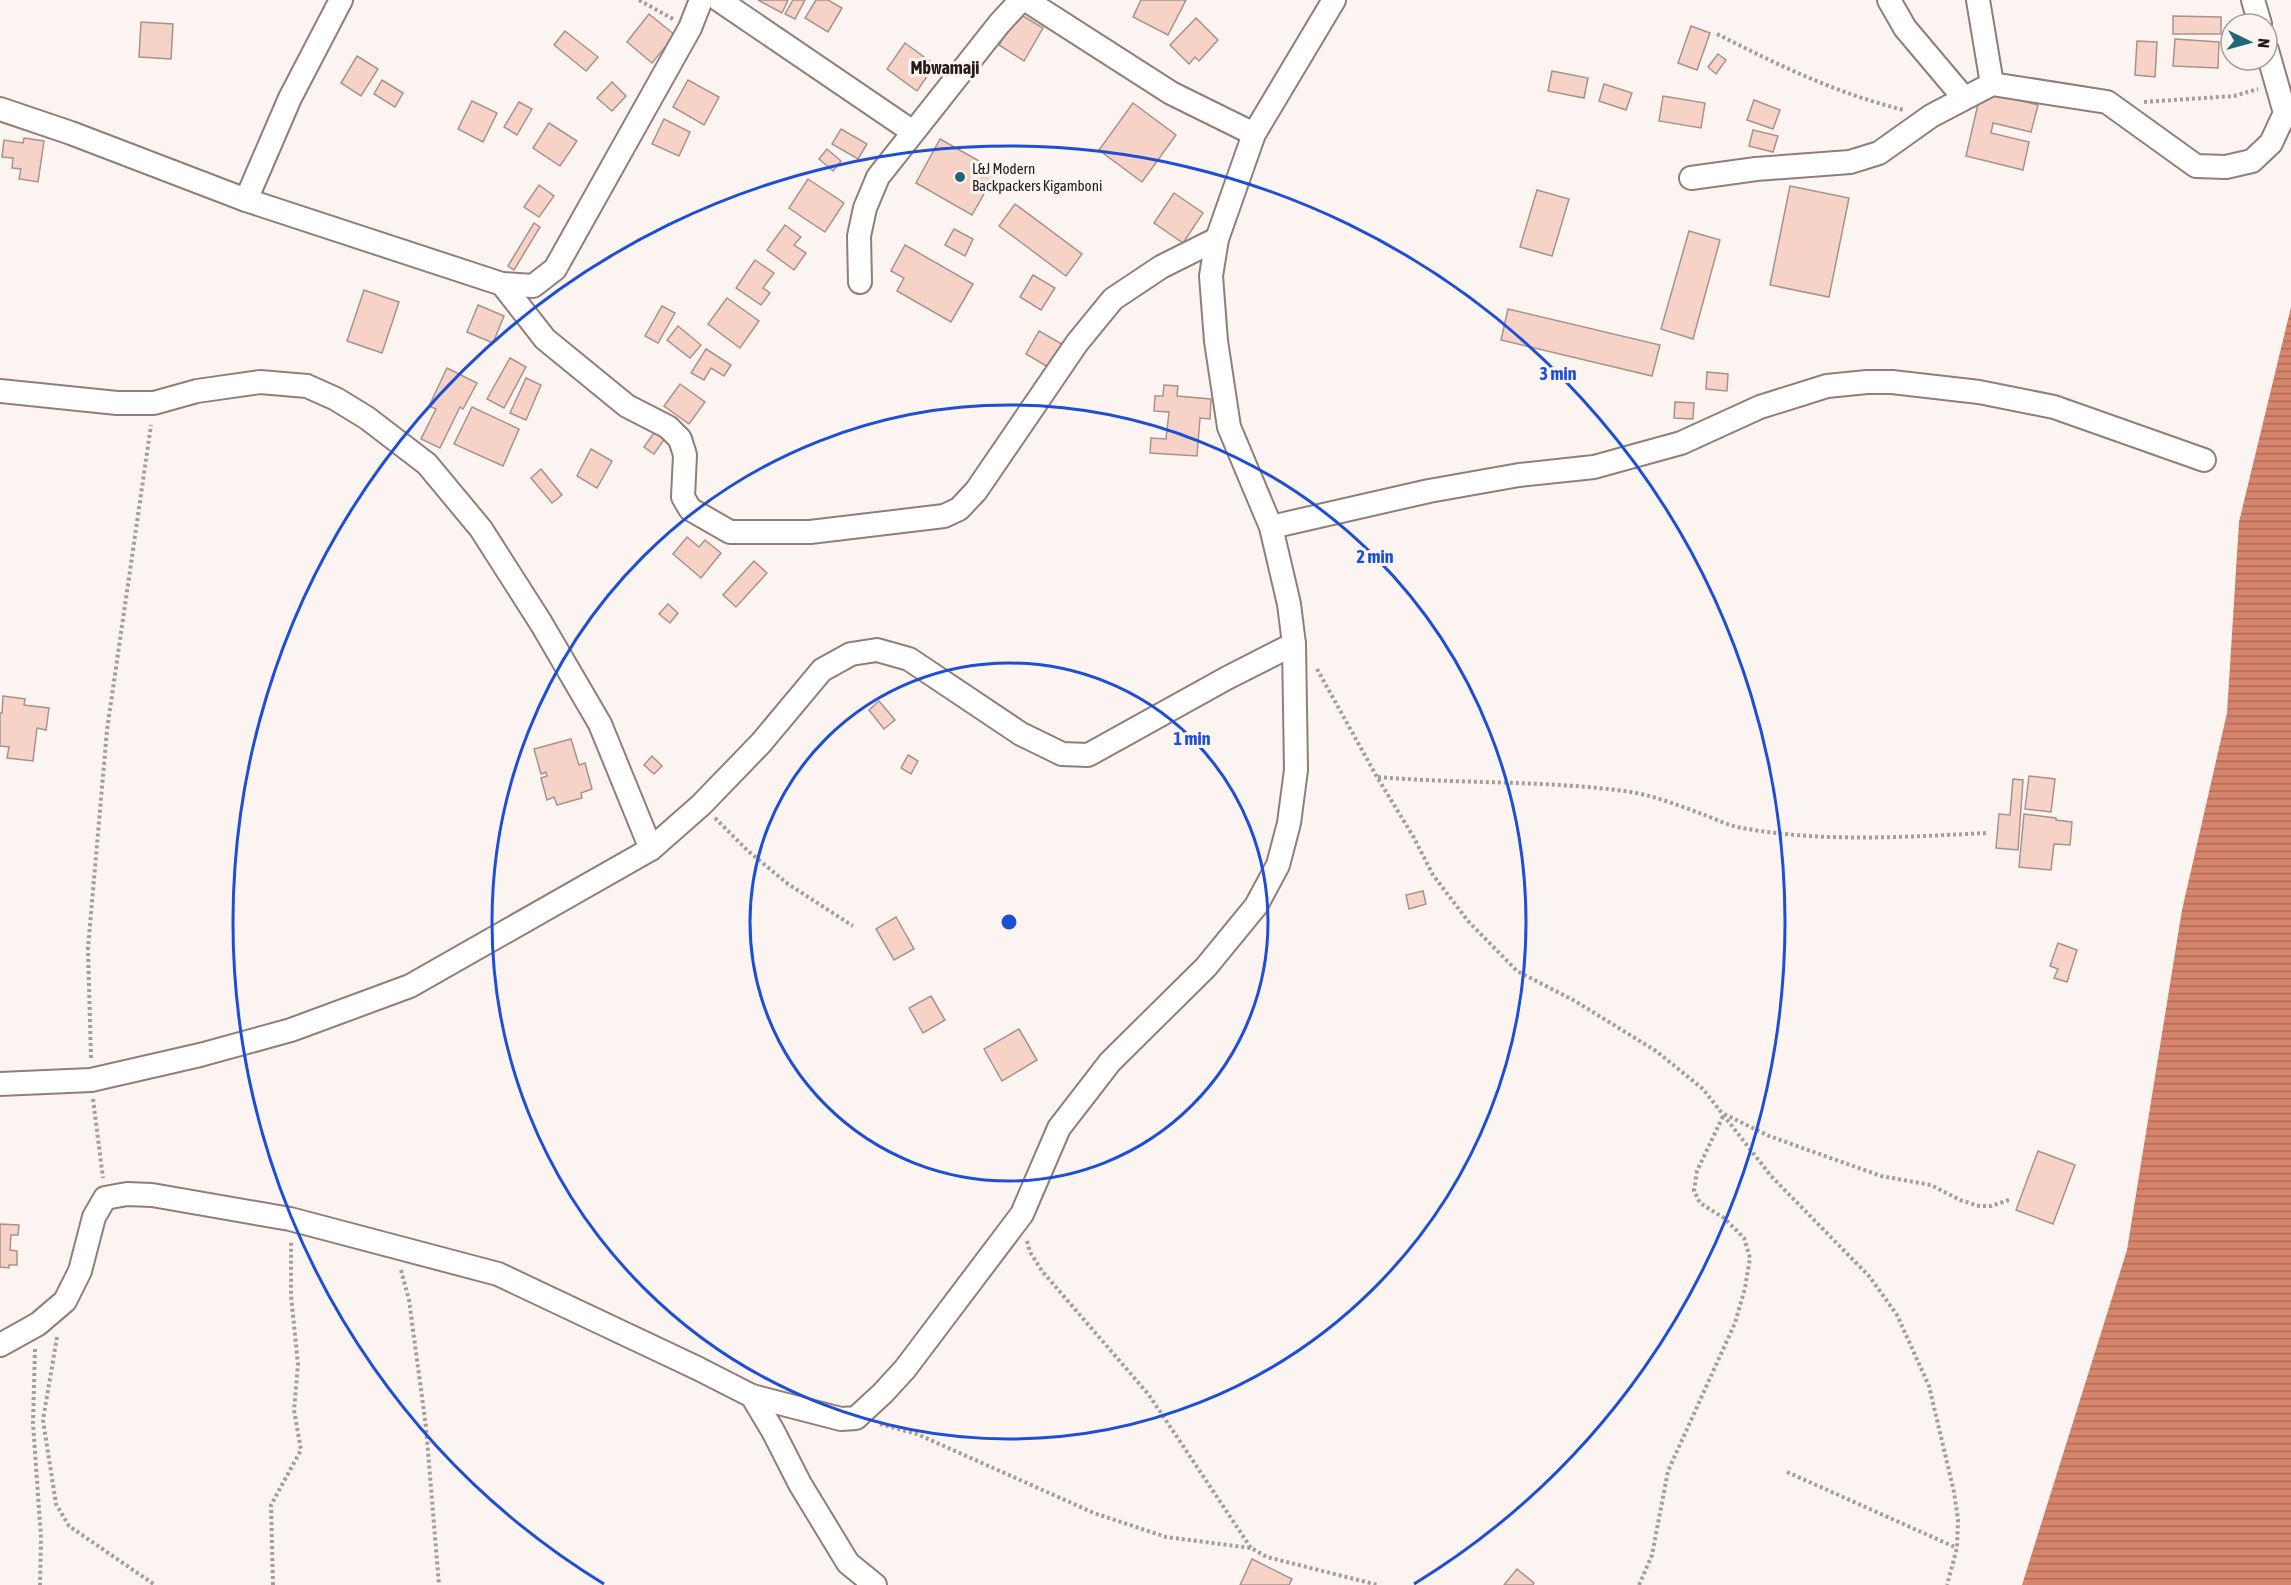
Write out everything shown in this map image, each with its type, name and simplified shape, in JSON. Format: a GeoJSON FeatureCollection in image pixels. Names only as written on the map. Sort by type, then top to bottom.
{"type":"FeatureCollection","features":[{"type":"Feature","properties":{"kind":"street"},"geometry":{"type":"LineString","coordinates":[[246,200],[290,98],[341,0]]}},
{"type":"Feature","properties":{"kind":"street"},"geometry":{"type":"LineString","coordinates":[[0,109],[71,133],[246,200],[502,284],[533,286],[555,269],[690,28],[701,0]]}},
{"type":"Feature","properties":{"kind":"street"},"geometry":{"type":"LineString","coordinates":[[720,0],[913,132]]}},
{"type":"Feature","properties":{"kind":"street"},"geometry":{"type":"LineString","coordinates":[[860,282],[859,236],[865,208],[878,177],[1021,0]]}},
{"type":"Feature","properties":{"kind":"street"},"geometry":{"type":"LineString","coordinates":[[1026,0],[1171,93],[1254,135]]}},
{"type":"Feature","properties":{"kind":"street"},"geometry":{"type":"LineString","coordinates":[[0,1345],[38,1324],[65,1301],[80,1271],[94,1217],[105,1198],[127,1194],[153,1195],[290,1219],[498,1274],[642,1341],[752,1396],[840,1419],[856,1418],[905,1369],[1022,1214],[1059,1128],[1110,1062],[1206,967],[1256,906],[1278,865],[1289,823],[1296,770],[1294,644],[1289,604],[1271,527],[1229,427],[1216,341],[1211,276],[1217,238],[1254,135],[1334,0]]}},
{"type":"Feature","properties":{"kind":"street"},"geometry":{"type":"LineString","coordinates":[[1889,0],[1905,28],[1964,98]]}},
{"type":"Feature","properties":{"kind":"street"},"geometry":{"type":"LineString","coordinates":[[1978,0],[1992,84]]}},
{"type":"Feature","properties":{"kind":"street"},"geometry":{"type":"LineString","coordinates":[[1691,178],[1747,170],[1850,162],[1879,153],[1931,116],[1992,84],[2107,102],[2196,166],[2226,167],[2252,161],[2271,143],[2285,113],[2273,72]]}},
{"type":"Feature","properties":{"kind":"street"},"geometry":{"type":"LineString","coordinates":[[502,284],[545,339],[627,406],[668,427],[680,439],[685,455],[683,497],[690,509],[730,532],[810,532],[944,516],[959,509],[976,491],[1077,343],[1113,299],[1161,267],[1217,238]]}},
{"type":"Feature","properties":{"kind":"street"},"geometry":{"type":"LineString","coordinates":[[0,391],[117,403],[154,403],[197,391],[260,382],[307,386],[336,399],[367,418],[427,464],[481,529],[541,623],[600,724],[651,849]]}},
{"type":"Feature","properties":{"kind":"street"},"geometry":{"type":"LineString","coordinates":[[1271,527],[1430,490],[1519,475],[1594,467],[1681,443],[1760,406],[1827,386],[1867,382],[1892,382],[1980,392],[2054,407],[2204,460]]}},
{"type":"Feature","properties":{"kind":"street"},"geometry":{"type":"LineString","coordinates":[[0,1084],[91,1080],[200,1055],[291,1030],[410,986],[651,849],[701,805],[761,743],[822,670],[851,654],[877,650],[909,659],[1021,734],[1062,754],[1088,756],[1227,678],[1294,644]]}},
{"type":"Feature","properties":{"kind":"street"},"geometry":{"type":"LineString","coordinates":[[752,1396],[800,1484],[848,1563],[875,1585]]}},
{"type":"Feature","properties":{"kind":"path"},"geometry":{"type":"LineString","coordinates":[[639,0],[690,28]]}},
{"type":"Feature","properties":{"kind":"path"},"geometry":{"type":"LineString","coordinates":[[1717,34],[1792,73],[1870,102],[1931,116]]}},
{"type":"Feature","properties":{"kind":"path"},"geometry":{"type":"LineString","coordinates":[[2142,102],[2240,95],[2257,90],[2265,72]]}},
{"type":"Feature","properties":{"kind":"path"},"geometry":{"type":"LineString","coordinates":[[105,1198],[91,1080],[88,948],[107,730],[154,403]]}},
{"type":"Feature","properties":{"kind":"path"},"geometry":{"type":"LineString","coordinates":[[1294,644],[1315,666],[1433,875],[1467,921],[1517,971],[1575,1001],[1656,1051],[1703,1089],[1771,1176],[1869,1276],[1897,1315],[1929,1386],[1944,1443],[1958,1520],[1957,1548],[1947,1585]]}},
{"type":"Feature","properties":{"kind":"path"},"geometry":{"type":"LineString","coordinates":[[1377,777],[1626,791],[1681,806],[1734,826],[1806,836],[1917,836],[1987,833]]}},
{"type":"Feature","properties":{"kind":"path"},"geometry":{"type":"LineString","coordinates":[[701,805],[748,851],[788,884],[854,926]]}},
{"type":"Feature","properties":{"kind":"path"},"geometry":{"type":"LineString","coordinates":[[1724,1114],[1769,1136],[1881,1176],[1931,1185],[1960,1200],[1979,1206],[1991,1206],[2008,1200]]}},
{"type":"Feature","properties":{"kind":"path"},"geometry":{"type":"LineString","coordinates":[[1639,1585],[1652,1555],[1668,1471],[1735,1323],[1745,1288],[1750,1258],[1744,1239],[1724,1218],[1700,1203],[1694,1191],[1697,1171],[1724,1114]]}},
{"type":"Feature","properties":{"kind":"path"},"geometry":{"type":"LineString","coordinates":[[1022,1214],[1030,1252],[1042,1271],[1149,1395],[1251,1548]]}},
{"type":"Feature","properties":{"kind":"path"},"geometry":{"type":"LineString","coordinates":[[273,1585],[271,1505],[301,1450],[294,1410],[298,1365],[291,1295],[290,1219]]}},
{"type":"Feature","properties":{"kind":"path"},"geometry":{"type":"LineString","coordinates":[[395,1246],[409,1300],[426,1427],[439,1585]]}},
{"type":"Feature","properties":{"kind":"path"},"geometry":{"type":"LineString","coordinates":[[65,1301],[43,1420],[56,1504],[69,1526],[155,1585]]}},
{"type":"Feature","properties":{"kind":"path"},"geometry":{"type":"LineString","coordinates":[[38,1324],[33,1367],[33,1423],[41,1538],[40,1585]]}},
{"type":"Feature","properties":{"kind":"path"},"geometry":{"type":"LineString","coordinates":[[856,1418],[917,1434],[1094,1513],[1166,1537],[1251,1548],[1267,1557],[1378,1585]]}},
{"type":"Feature","properties":{"kind":"path"},"geometry":{"type":"LineString","coordinates":[[1787,1472],[1957,1548]]}},
{"type":"Feature","properties":{"kind":"shaded area"},"geometry":{"type":"Polygon","coordinates":[[[2291,307],[2291,1585],[2022,1585],[2127,1250],[2182,910],[2227,713],[2239,522],[2291,307]]]}},
{"type":"Feature","properties":{"kind":"building"},"geometry":{"type":"Polygon","coordinates":[[[758,0],[788,0],[782,13],[758,0]]]}},
{"type":"Feature","properties":{"kind":"building"},"geometry":{"type":"Polygon","coordinates":[[[793,0],[805,0],[795,19],[785,14],[793,0]]]}},
{"type":"Feature","properties":{"kind":"building"},"geometry":{"type":"Polygon","coordinates":[[[816,0],[828,0],[842,8],[828,32],[805,18],[816,0]]]}},
{"type":"Feature","properties":{"kind":"building"},"geometry":{"type":"Polygon","coordinates":[[[1141,0],[1186,0],[1168,35],[1133,17],[1141,0]]]}},
{"type":"Feature","properties":{"kind":"building"},"geometry":{"type":"Polygon","coordinates":[[[1018,13],[1043,28],[1024,61],[999,45],[1018,13]]]}},
{"type":"Feature","properties":{"kind":"building"},"geometry":{"type":"Polygon","coordinates":[[[649,14],[675,35],[652,63],[627,42],[649,14]]]}},
{"type":"Feature","properties":{"kind":"building"},"geometry":{"type":"Polygon","coordinates":[[[2173,16],[2219,17],[2219,34],[2173,34],[2173,16]]]}},
{"type":"Feature","properties":{"kind":"building"},"geometry":{"type":"Polygon","coordinates":[[[1196,18],[1218,40],[1199,61],[1195,57],[1189,64],[1170,45],[1196,18]]]}},
{"type":"Feature","properties":{"kind":"building"},"geometry":{"type":"Polygon","coordinates":[[[141,22],[173,24],[171,59],[139,57],[141,22]]]}},
{"type":"Feature","properties":{"kind":"building"},"geometry":{"type":"Polygon","coordinates":[[[1691,26],[1710,33],[1697,70],[1678,63],[1691,26]]]}},
{"type":"Feature","properties":{"kind":"building"},"geometry":{"type":"Polygon","coordinates":[[[565,31],[598,57],[586,71],[554,45],[565,31]]]}},
{"type":"Feature","properties":{"kind":"building"},"geometry":{"type":"Polygon","coordinates":[[[2175,39],[2219,42],[2218,68],[2173,66],[2175,39]]]}},
{"type":"Feature","properties":{"kind":"building"},"geometry":{"type":"Polygon","coordinates":[[[2137,41],[2157,42],[2155,77],[2135,75],[2137,41]]]}},
{"type":"Feature","properties":{"kind":"building"},"geometry":{"type":"Polygon","coordinates":[[[905,43],[935,65],[917,91],[887,69],[905,43]]]}},
{"type":"Feature","properties":{"kind":"building"},"geometry":{"type":"Polygon","coordinates":[[[1718,54],[1726,60],[1716,74],[1708,67],[1718,54]]]}},
{"type":"Feature","properties":{"kind":"building"},"geometry":{"type":"Polygon","coordinates":[[[357,56],[378,69],[361,96],[341,83],[357,56]]]}},
{"type":"Feature","properties":{"kind":"building"},"geometry":{"type":"Polygon","coordinates":[[[1552,71],[1588,78],[1584,98],[1548,91],[1552,71]]]}},
{"type":"Feature","properties":{"kind":"building"},"geometry":{"type":"Polygon","coordinates":[[[382,80],[403,93],[395,107],[374,94],[382,80]]]}},
{"type":"Feature","properties":{"kind":"building"},"geometry":{"type":"Polygon","coordinates":[[[688,80],[719,97],[704,125],[673,107],[688,80]]]}},
{"type":"Feature","properties":{"kind":"building"},"geometry":{"type":"Polygon","coordinates":[[[612,82],[626,96],[612,111],[597,98],[612,82]]]}},
{"type":"Feature","properties":{"kind":"building"},"geometry":{"type":"Polygon","coordinates":[[[1604,84],[1632,93],[1626,110],[1599,101],[1604,84]]]}},
{"type":"Feature","properties":{"kind":"building"},"geometry":{"type":"Polygon","coordinates":[[[1981,91],[2038,105],[2031,132],[1993,123],[1991,133],[2029,142],[2023,170],[1966,156],[1981,91]]]}},
{"type":"Feature","properties":{"kind":"building"},"geometry":{"type":"Polygon","coordinates":[[[1663,96],[1705,103],[1701,128],[1659,121],[1663,96]]]}},
{"type":"Feature","properties":{"kind":"building"},"geometry":{"type":"Polygon","coordinates":[[[1754,100],[1780,110],[1773,129],[1747,120],[1754,100]]]}},
{"type":"Feature","properties":{"kind":"building"},"geometry":{"type":"Polygon","coordinates":[[[472,101],[497,113],[483,142],[458,129],[472,101]]]}},
{"type":"Feature","properties":{"kind":"building"},"geometry":{"type":"Polygon","coordinates":[[[519,102],[532,109],[517,135],[504,127],[519,102]]]}},
{"type":"Feature","properties":{"kind":"building"},"geometry":{"type":"Polygon","coordinates":[[[1133,103],[1176,135],[1142,182],[1099,150],[1133,103]]]}},
{"type":"Feature","properties":{"kind":"building"},"geometry":{"type":"Polygon","coordinates":[[[664,119],[690,132],[679,156],[652,144],[664,119]]]}},
{"type":"Feature","properties":{"kind":"building"},"geometry":{"type":"Polygon","coordinates":[[[549,123],[577,141],[560,166],[533,148],[549,123]]]}},
{"type":"Feature","properties":{"kind":"building"},"geometry":{"type":"Polygon","coordinates":[[[841,129],[867,144],[858,159],[832,144],[841,129]]]}},
{"type":"Feature","properties":{"kind":"building"},"geometry":{"type":"Polygon","coordinates":[[[1753,130],[1778,136],[1773,152],[1749,146],[1753,130]]]}},
{"type":"Feature","properties":{"kind":"building"},"geometry":{"type":"Polygon","coordinates":[[[24,138],[44,141],[38,182],[19,179],[21,169],[12,168],[13,158],[2,157],[4,140],[23,143],[24,138]]]}},
{"type":"Feature","properties":{"kind":"building"},"geometry":{"type":"Polygon","coordinates":[[[940,139],[997,171],[972,215],[916,183],[940,139]]]}},
{"type":"Feature","properties":{"kind":"building"},"geometry":{"type":"Polygon","coordinates":[[[827,149],[841,161],[833,171],[819,159],[827,149]]]}},
{"type":"Feature","properties":{"kind":"building"},"geometry":{"type":"Polygon","coordinates":[[[808,179],[844,203],[825,232],[789,208],[808,179]]]}},
{"type":"Feature","properties":{"kind":"building"},"geometry":{"type":"Polygon","coordinates":[[[539,185],[554,196],[539,217],[524,207],[539,185]]]}},
{"type":"Feature","properties":{"kind":"building"},"geometry":{"type":"Polygon","coordinates":[[[1790,186],[1849,198],[1829,297],[1770,285],[1790,186]]]}},
{"type":"Feature","properties":{"kind":"building"},"geometry":{"type":"Polygon","coordinates":[[[1537,190],[1569,199],[1552,256],[1520,247],[1537,190]]]}},
{"type":"Feature","properties":{"kind":"building"},"geometry":{"type":"Polygon","coordinates":[[[1174,193],[1203,213],[1183,243],[1154,223],[1174,193]]]}},
{"type":"Feature","properties":{"kind":"building"},"geometry":{"type":"Polygon","coordinates":[[[1015,204],[1082,254],[1066,276],[999,226],[1015,204]]]}},
{"type":"Feature","properties":{"kind":"building"},"geometry":{"type":"Polygon","coordinates":[[[534,223],[540,227],[514,270],[508,266],[534,223]]]}},
{"type":"Feature","properties":{"kind":"building"},"geometry":{"type":"Polygon","coordinates":[[[785,225],[801,237],[794,245],[806,253],[794,270],[767,250],[785,225]]]}},
{"type":"Feature","properties":{"kind":"building"},"geometry":{"type":"Polygon","coordinates":[[[954,229],[973,239],[965,256],[945,245],[954,229]]]}},
{"type":"Feature","properties":{"kind":"building"},"geometry":{"type":"Polygon","coordinates":[[[1689,231],[1720,240],[1693,339],[1661,329],[1689,231]]]}},
{"type":"Feature","properties":{"kind":"building"},"geometry":{"type":"Polygon","coordinates":[[[905,245],[973,284],[951,322],[897,291],[904,278],[891,271],[905,245]]]}},
{"type":"Feature","properties":{"kind":"building"},"geometry":{"type":"Polygon","coordinates":[[[755,260],[774,273],[763,288],[770,293],[761,305],[736,288],[755,260]]]}},
{"type":"Feature","properties":{"kind":"building"},"geometry":{"type":"Polygon","coordinates":[[[1033,275],[1055,288],[1041,310],[1020,297],[1033,275]]]}},
{"type":"Feature","properties":{"kind":"building"},"geometry":{"type":"Polygon","coordinates":[[[364,290],[399,302],[382,353],[347,341],[364,290]]]}},
{"type":"Feature","properties":{"kind":"building"},"geometry":{"type":"Polygon","coordinates":[[[727,298],[759,321],[740,348],[708,324],[727,298]]]}},
{"type":"Feature","properties":{"kind":"building"},"geometry":{"type":"Polygon","coordinates":[[[478,305],[504,316],[493,343],[467,332],[478,305]]]}},
{"type":"Feature","properties":{"kind":"building"},"geometry":{"type":"Polygon","coordinates":[[[662,306],[675,313],[658,343],[645,336],[662,306]]]}},
{"type":"Feature","properties":{"kind":"building"},"geometry":{"type":"Polygon","coordinates":[[[1508,309],[1660,345],[1652,376],[1501,340],[1508,309]]]}},
{"type":"Feature","properties":{"kind":"building"},"geometry":{"type":"Polygon","coordinates":[[[678,326],[701,345],[690,358],[667,340],[678,326]]]}},
{"type":"Feature","properties":{"kind":"building"},"geometry":{"type":"Polygon","coordinates":[[[1039,331],[1062,344],[1048,367],[1026,354],[1039,331]]]}},
{"type":"Feature","properties":{"kind":"building"},"geometry":{"type":"Polygon","coordinates":[[[706,349],[731,365],[724,376],[711,368],[704,380],[691,373],[706,349]]]}},
{"type":"Feature","properties":{"kind":"building"},"geometry":{"type":"Polygon","coordinates":[[[510,358],[526,367],[504,408],[487,399],[510,358]]]}},
{"type":"Feature","properties":{"kind":"building"},"geometry":{"type":"Polygon","coordinates":[[[447,368],[477,383],[463,409],[460,407],[440,448],[421,439],[436,409],[429,406],[447,368]]]}},
{"type":"Feature","properties":{"kind":"building"},"geometry":{"type":"Polygon","coordinates":[[[1707,372],[1728,374],[1727,391],[1706,389],[1707,372]]]}},
{"type":"Feature","properties":{"kind":"building"},"geometry":{"type":"Polygon","coordinates":[[[526,378],[541,385],[526,420],[510,413],[526,378]]]}},
{"type":"Feature","properties":{"kind":"building"},"geometry":{"type":"Polygon","coordinates":[[[680,384],[705,402],[689,424],[664,406],[680,384]]]}},
{"type":"Feature","properties":{"kind":"building"},"geometry":{"type":"Polygon","coordinates":[[[1164,385],[1178,386],[1177,396],[1211,399],[1210,419],[1200,418],[1197,456],[1150,453],[1151,438],[1166,439],[1169,412],[1154,411],[1155,396],[1163,396],[1164,385]]]}},
{"type":"Feature","properties":{"kind":"building"},"geometry":{"type":"Polygon","coordinates":[[[1675,402],[1694,403],[1693,419],[1674,418],[1675,402]]]}},
{"type":"Feature","properties":{"kind":"building"},"geometry":{"type":"Polygon","coordinates":[[[472,407],[519,429],[503,466],[454,444],[472,407]]]}},
{"type":"Feature","properties":{"kind":"building"},"geometry":{"type":"Polygon","coordinates":[[[658,427],[668,434],[654,454],[644,447],[658,427]]]}},
{"type":"Feature","properties":{"kind":"building"},"geometry":{"type":"Polygon","coordinates":[[[591,449],[612,461],[597,488],[577,476],[591,449]]]}},
{"type":"Feature","properties":{"kind":"building"},"geometry":{"type":"Polygon","coordinates":[[[541,469],[562,495],[552,503],[531,478],[541,469]]]}},
{"type":"Feature","properties":{"kind":"building"},"geometry":{"type":"Polygon","coordinates":[[[687,537],[699,547],[705,540],[721,553],[701,578],[673,554],[687,537]]]}},
{"type":"Feature","properties":{"kind":"building"},"geometry":{"type":"Polygon","coordinates":[[[754,561],[767,573],[736,607],[723,595],[754,561]]]}},
{"type":"Feature","properties":{"kind":"building"},"geometry":{"type":"Polygon","coordinates":[[[668,604],[678,613],[670,623],[659,614],[668,604]]]}},
{"type":"Feature","properties":{"kind":"building"},"geometry":{"type":"Polygon","coordinates":[[[3,696],[25,699],[24,705],[49,708],[46,730],[37,728],[33,761],[7,758],[9,747],[0,746],[0,713],[2,713],[3,696]]]}},
{"type":"Feature","properties":{"kind":"building"},"geometry":{"type":"Polygon","coordinates":[[[879,701],[895,720],[884,729],[869,710],[879,701]]]}},
{"type":"Feature","properties":{"kind":"building"},"geometry":{"type":"Polygon","coordinates":[[[571,739],[579,765],[585,763],[592,789],[581,793],[582,798],[557,805],[554,797],[547,800],[541,778],[547,776],[546,772],[541,774],[534,749],[571,739]]]}},
{"type":"Feature","properties":{"kind":"building"},"geometry":{"type":"Polygon","coordinates":[[[908,755],[918,761],[911,774],[901,768],[908,755]]]}},
{"type":"Feature","properties":{"kind":"building"},"geometry":{"type":"Polygon","coordinates":[[[652,756],[662,766],[654,774],[644,765],[652,756]]]}},
{"type":"Feature","properties":{"kind":"building"},"geometry":{"type":"Polygon","coordinates":[[[2029,776],[2055,779],[2051,812],[2025,809],[2029,776]]]}},
{"type":"Feature","properties":{"kind":"building"},"geometry":{"type":"Polygon","coordinates":[[[2013,779],[2023,780],[2018,850],[1996,848],[1999,814],[2010,815],[2013,779]]]}},
{"type":"Feature","properties":{"kind":"building"},"geometry":{"type":"Polygon","coordinates":[[[2024,814],[2072,822],[2070,845],[2054,844],[2051,870],[2019,867],[2024,814]]]}},
{"type":"Feature","properties":{"kind":"building"},"geometry":{"type":"Polygon","coordinates":[[[1423,891],[1426,904],[1409,909],[1406,895],[1423,891]]]}},
{"type":"Feature","properties":{"kind":"building"},"geometry":{"type":"Polygon","coordinates":[[[896,917],[914,949],[894,960],[876,929],[896,917]]]}},
{"type":"Feature","properties":{"kind":"building"},"geometry":{"type":"Polygon","coordinates":[[[2058,943],[2077,950],[2067,982],[2054,978],[2058,969],[2050,966],[2058,943]]]}},
{"type":"Feature","properties":{"kind":"building"},"geometry":{"type":"Polygon","coordinates":[[[931,996],[945,1020],[923,1033],[909,1008],[931,996]]]}},
{"type":"Feature","properties":{"kind":"building"},"geometry":{"type":"Polygon","coordinates":[[[1019,1029],[1037,1060],[1002,1081],[984,1049],[1019,1029]]]}},
{"type":"Feature","properties":{"kind":"building"},"geometry":{"type":"Polygon","coordinates":[[[2038,1151],[2075,1165],[2053,1224],[2016,1210],[2038,1151]]]}},
{"type":"Feature","properties":{"kind":"building"},"geometry":{"type":"Polygon","coordinates":[[[0,1224],[19,1225],[18,1235],[11,1235],[10,1250],[17,1251],[17,1265],[9,1265],[9,1268],[0,1267],[0,1224]]]}},
{"type":"Feature","properties":{"kind":"building"},"geometry":{"type":"Polygon","coordinates":[[[1252,1559],[1292,1579],[1289,1585],[1240,1585],[1252,1559]]]}},
{"type":"Feature","properties":{"kind":"building"},"geometry":{"type":"Polygon","coordinates":[[[1517,1569],[1534,1583],[1533,1585],[1504,1585],[1517,1569]]]}},
{"type":"Feature","properties":{"kind":"place","name":"L&J Modern Backpackers Kigamboni"},"geometry":{"type":"Point","coordinates":[960,177]}},
{"type":"Feature","properties":{"kind":"district","name":"Mbwamaji"},"geometry":{"type":"Point","coordinates":[945,67]}}]}
